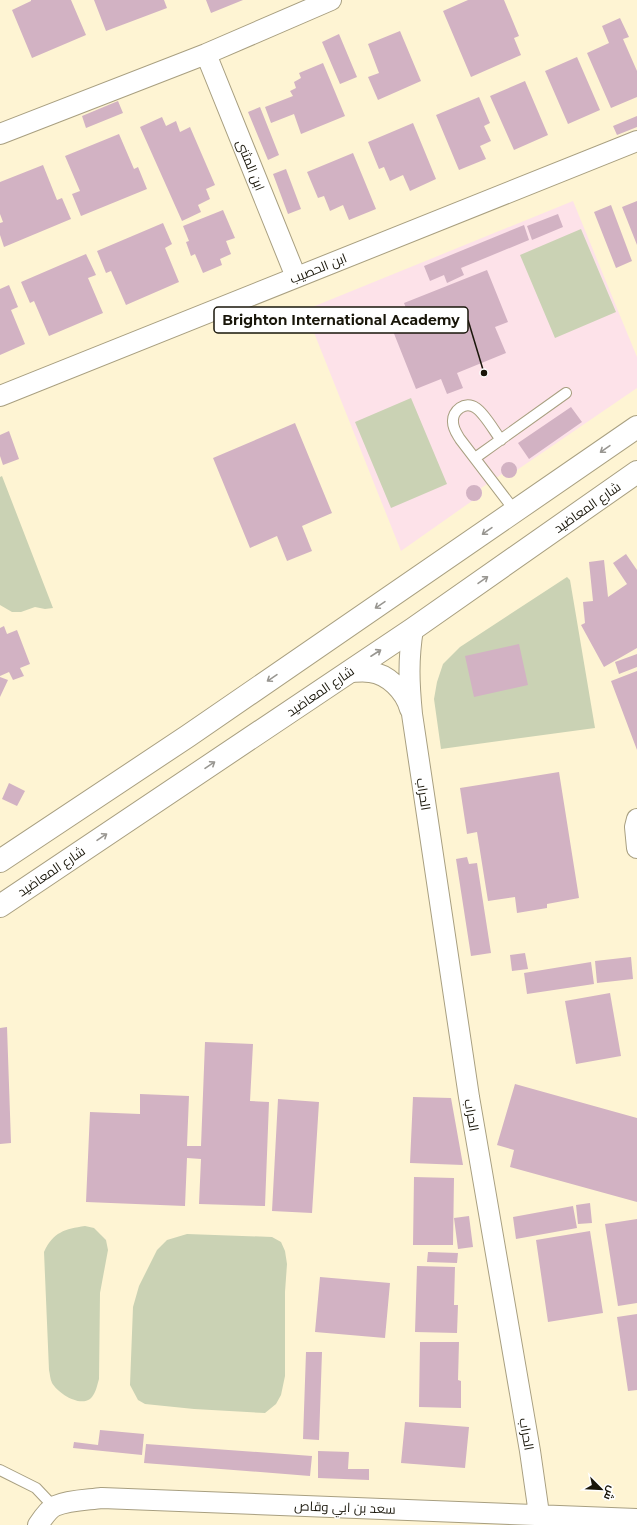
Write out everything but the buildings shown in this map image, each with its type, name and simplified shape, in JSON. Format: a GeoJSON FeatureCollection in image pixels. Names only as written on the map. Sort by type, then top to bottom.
{"type":"FeatureCollection","features":[{"type":"Feature","properties":{"kind":"street"},"geometry":{"type":"LineString","coordinates":[[0,134],[206,54],[331,0]]}},
{"type":"Feature","properties":{"kind":"street","name":"ابن المثنى"},"geometry":{"type":"LineString","coordinates":[[206,54],[296,277]]}},
{"type":"Feature","properties":{"kind":"street","name":"ابن الحصيب"},"geometry":{"type":"LineString","coordinates":[[0,396],[637,141]]}},
{"type":"Feature","properties":{"kind":"street"},"geometry":{"type":"LineString","coordinates":[[0,860],[188,736],[637,427]]}},
{"type":"Feature","properties":{"kind":"street","name":"شارع المعاضيد"},"geometry":{"type":"LineString","coordinates":[[0,906],[413,629],[637,472]]}},
{"type":"Feature","properties":{"kind":"street","name":"الحراب"},"geometry":{"type":"LineString","coordinates":[[413,629],[409,653],[412,714],[469,1097],[529,1443],[539,1514]]}},
{"type":"Feature","properties":{"kind":"street","name":"الحراب"},"geometry":{"type":"LineString","coordinates":[[348,672],[371,672],[384,676],[398,688],[404,696],[412,714]]}},
{"type":"Feature","properties":{"kind":"street"},"geometry":{"type":"LineString","coordinates":[[637,819],[635,827],[637,848]]}},
{"type":"Feature","properties":{"kind":"street","name":"سعد بن ابي وقاص"},"geometry":{"type":"LineString","coordinates":[[54,1507],[77,1501],[102,1498],[637,1519]]}},
{"type":"Feature","properties":{"kind":"street"},"geometry":{"type":"LineString","coordinates":[[38,1525],[54,1507]]}},
{"type":"Feature","properties":{"kind":"lane"},"geometry":{"type":"LineString","coordinates":[[475,458],[566,394]]}},
{"type":"Feature","properties":{"kind":"lane"},"geometry":{"type":"LineString","coordinates":[[501,440],[477,408],[470,404],[462,406],[455,412],[453,421],[454,428],[515,511]]}},
{"type":"Feature","properties":{"kind":"lane"},"geometry":{"type":"LineString","coordinates":[[0,1470],[36,1488],[54,1507]]}},
{"type":"Feature","properties":{"kind":"shaded area"},"geometry":{"type":"Polygon","coordinates":[[[573,201],[637,357],[637,388],[517,470],[513,477],[507,478],[502,474],[481,488],[482,495],[479,500],[472,501],[401,551],[305,310],[573,201]]]}},
{"type":"Feature","properties":{"kind":"green space"},"geometry":{"type":"Polygon","coordinates":[[[581,229],[616,312],[555,338],[520,255],[581,229]]]}},
{"type":"Feature","properties":{"kind":"green space"},"geometry":{"type":"Polygon","coordinates":[[[411,398],[447,484],[391,508],[355,422],[411,398]]]}},
{"type":"Feature","properties":{"kind":"green space"},"geometry":{"type":"Polygon","coordinates":[[[2,476],[53,608],[45,609],[35,607],[21,612],[12,612],[0,605],[0,477],[2,476]]]}},
{"type":"Feature","properties":{"kind":"green space"},"geometry":{"type":"Polygon","coordinates":[[[567,577],[570,580],[595,728],[441,749],[434,699],[437,682],[443,664],[460,647],[567,577]]]}},
{"type":"Feature","properties":{"kind":"green space"},"geometry":{"type":"Polygon","coordinates":[[[85,1226],[94,1228],[106,1240],[108,1250],[100,1293],[99,1379],[94,1395],[90,1399],[80,1401],[64,1395],[55,1387],[51,1380],[49,1370],[44,1252],[51,1240],[60,1233],[66,1230],[85,1226]]]}},
{"type":"Feature","properties":{"kind":"green space"},"geometry":{"type":"Polygon","coordinates":[[[187,1234],[272,1237],[281,1242],[285,1251],[287,1264],[285,1292],[285,1376],[281,1395],[276,1404],[265,1413],[194,1409],[145,1404],[138,1400],[130,1385],[133,1307],[139,1286],[157,1250],[167,1240],[187,1234]]]}},
{"type":"Feature","properties":{"kind":"place","name":"Brighton International Academy"},"geometry":{"type":"Point","coordinates":[484,373]}}]}
